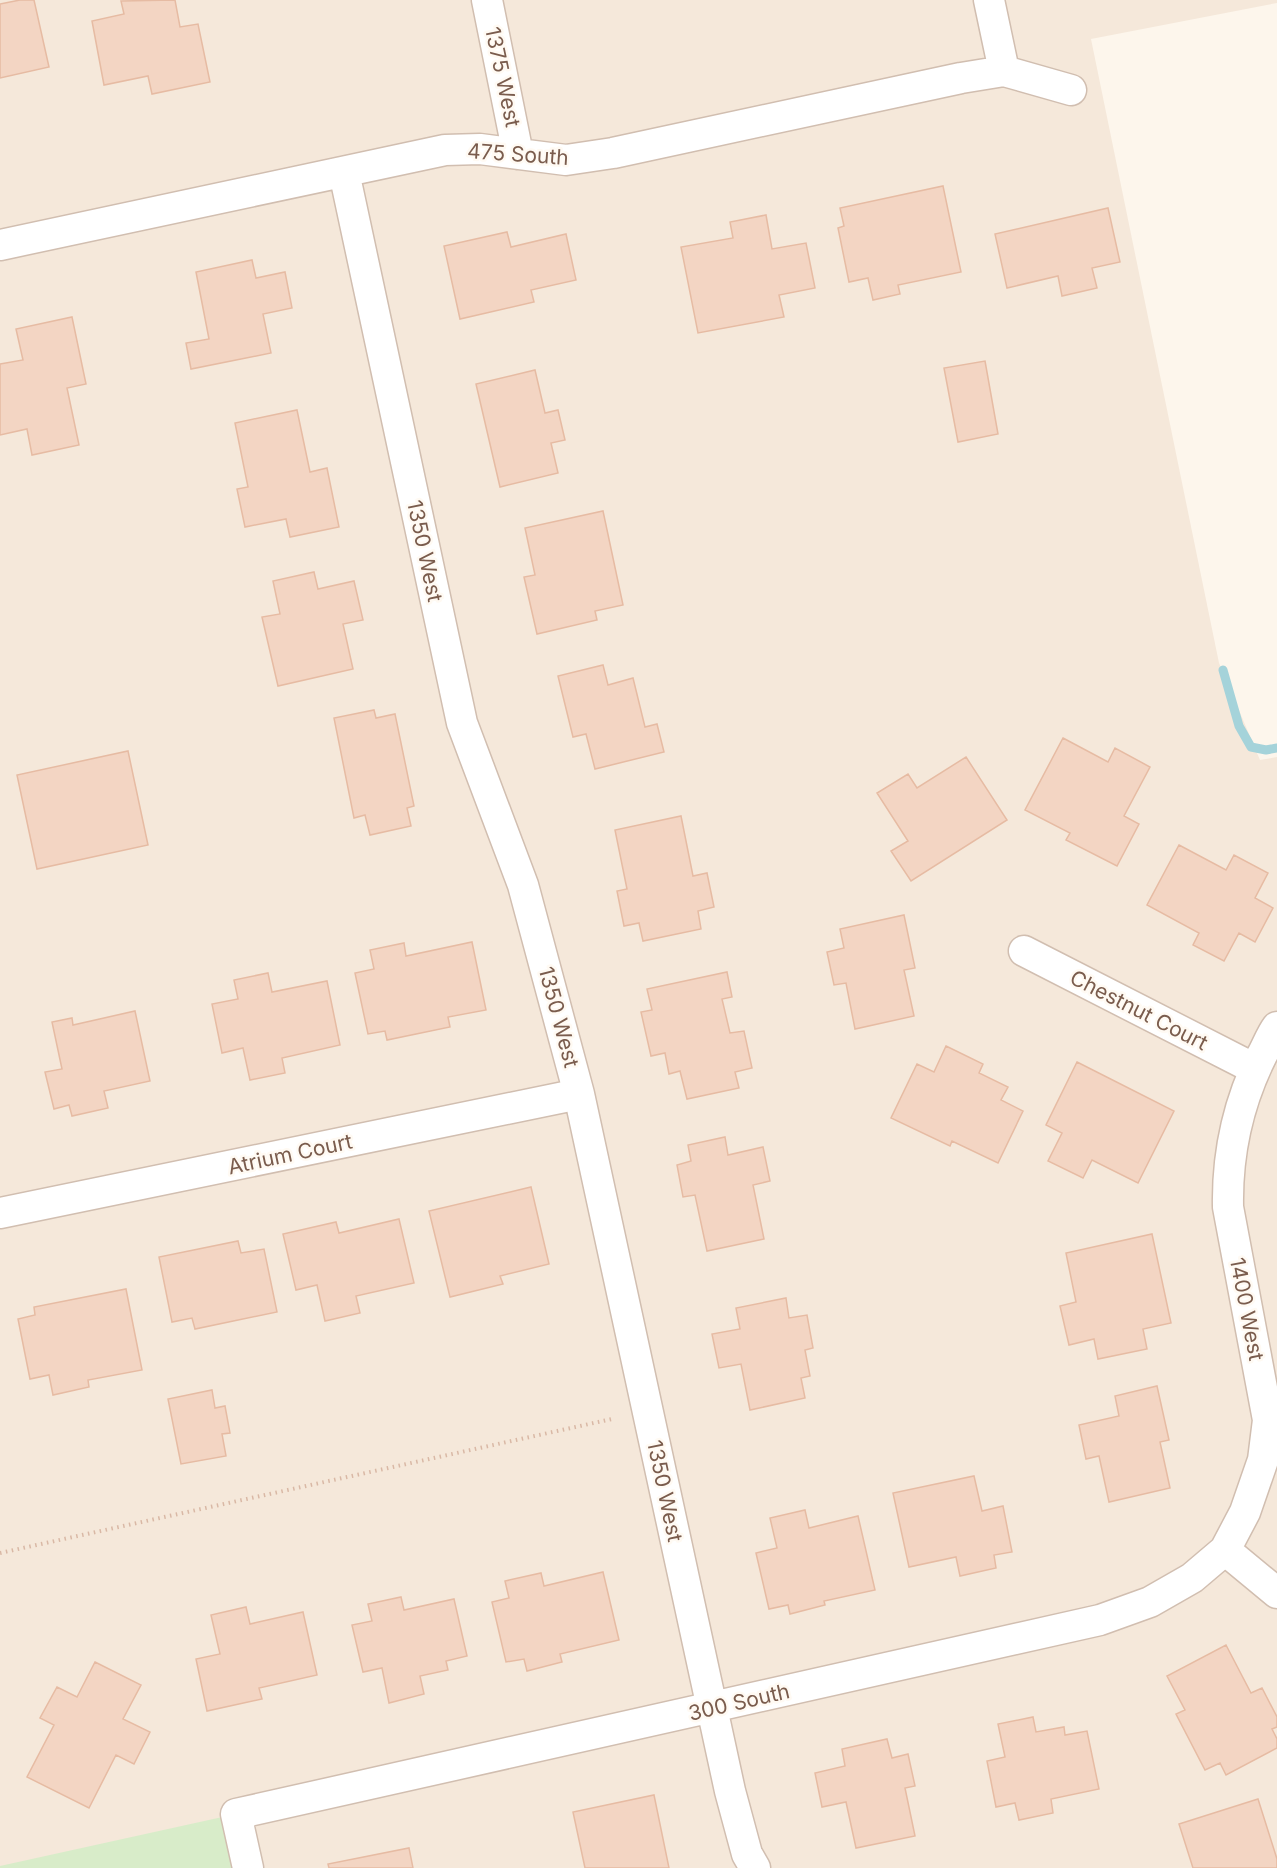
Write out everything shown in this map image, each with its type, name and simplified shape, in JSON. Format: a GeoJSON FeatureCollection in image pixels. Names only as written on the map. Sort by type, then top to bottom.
{"type":"FeatureCollection","features":[{"type":"Feature","properties":{"kind":"street","name":"1375 West"},"geometry":{"type":"LineString","coordinates":[[487,0],[518,154]]}},
{"type":"Feature","properties":{"kind":"street"},"geometry":{"type":"LineString","coordinates":[[989,0],[1004,71]]}},
{"type":"Feature","properties":{"kind":"street","name":"475 South"},"geometry":{"type":"LineString","coordinates":[[0,244],[445,150],[480,149],[566,160],[613,153],[961,78],[1004,71],[1071,90]]}},
{"type":"Feature","properties":{"kind":"street","name":"1350 West"},"geometry":{"type":"LineString","coordinates":[[344,171],[462,723],[523,885],[579,1094],[730,1791],[747,1854],[755,1868]]}},
{"type":"Feature","properties":{"kind":"street","name":"Chestnut Court"},"geometry":{"type":"LineString","coordinates":[[1024,951],[1255,1069]]}},
{"type":"Feature","properties":{"kind":"street","name":"1400 West"},"geometry":{"type":"LineString","coordinates":[[1225,1550],[1245,1512],[1263,1460],[1268,1420],[1228,1208],[1227,1172],[1242,1107],[1255,1069],[1277,1027]]}},
{"type":"Feature","properties":{"kind":"street","name":"Atrium Court"},"geometry":{"type":"LineString","coordinates":[[0,1213],[579,1094]]}},
{"type":"Feature","properties":{"kind":"street"},"geometry":{"type":"LineString","coordinates":[[1225,1550],[1277,1593]]}},
{"type":"Feature","properties":{"kind":"street","name":"300 South"},"geometry":{"type":"LineString","coordinates":[[248,1868],[236,1814],[1100,1620],[1150,1602],[1192,1578],[1225,1550]]}},
{"type":"Feature","properties":{"kind":"path"},"geometry":{"type":"LineString","coordinates":[[0,1553],[612,1419]]}},
{"type":"Feature","properties":{"kind":"shaded area"},"geometry":{"type":"Polygon","coordinates":[[[0,0],[1277,0],[1277,3],[1091,39],[1219,663],[1260,760],[1277,757],[1277,1868],[0,1868],[0,0]]]}},
{"type":"Feature","properties":{"kind":"green space"},"geometry":{"type":"Polygon","coordinates":[[[236,1814],[248,1868],[0,1868],[0,1866],[236,1814]]]}},
{"type":"Feature","properties":{"kind":"building"},"geometry":{"type":"Polygon","coordinates":[[[34,0],[49,67],[0,78],[0,4],[34,0]]]}},
{"type":"Feature","properties":{"kind":"building"},"geometry":{"type":"Polygon","coordinates":[[[175,0],[180,27],[198,24],[210,82],[152,94],[148,76],[104,85],[92,21],[124,14],[121,1],[175,0]]]}},
{"type":"Feature","properties":{"kind":"building"},"geometry":{"type":"Polygon","coordinates":[[[943,186],[961,272],[898,285],[900,294],[873,300],[868,278],[849,282],[838,228],[844,226],[840,208],[943,186]]]}},
{"type":"Feature","properties":{"kind":"building"},"geometry":{"type":"Polygon","coordinates":[[[1108,208],[1120,262],[1092,268],[1097,288],[1062,296],[1058,276],[1007,288],[995,234],[1108,208]]]}},
{"type":"Feature","properties":{"kind":"building"},"geometry":{"type":"Polygon","coordinates":[[[766,215],[772,249],[806,243],[815,288],[779,295],[784,317],[698,333],[681,247],[733,238],[730,222],[766,215]]]}},
{"type":"Feature","properties":{"kind":"building"},"geometry":{"type":"Polygon","coordinates":[[[507,232],[511,247],[566,234],[576,280],[531,290],[534,302],[460,319],[444,246],[507,232]]]}},
{"type":"Feature","properties":{"kind":"building"},"geometry":{"type":"Polygon","coordinates":[[[252,260],[256,278],[285,272],[292,308],[263,314],[271,353],[191,369],[186,343],[209,339],[196,272],[252,260]]]}},
{"type":"Feature","properties":{"kind":"building"},"geometry":{"type":"Polygon","coordinates":[[[72,317],[86,384],[67,388],[79,445],[32,455],[27,429],[0,435],[0,364],[23,360],[16,329],[72,317]]]}},
{"type":"Feature","properties":{"kind":"building"},"geometry":{"type":"Polygon","coordinates":[[[985,361],[998,434],[958,442],[944,368],[985,361]]]}},
{"type":"Feature","properties":{"kind":"building"},"geometry":{"type":"Polygon","coordinates":[[[535,370],[545,413],[558,410],[565,440],[551,443],[558,473],[500,487],[476,384],[535,370]]]}},
{"type":"Feature","properties":{"kind":"building"},"geometry":{"type":"Polygon","coordinates":[[[297,410],[310,472],[327,468],[339,527],[290,537],[286,519],[245,527],[237,489],[248,487],[235,423],[297,410]]]}},
{"type":"Feature","properties":{"kind":"building"},"geometry":{"type":"Polygon","coordinates":[[[603,511],[623,605],[595,611],[597,620],[537,634],[524,577],[535,575],[525,528],[603,511]]]}},
{"type":"Feature","properties":{"kind":"building"},"geometry":{"type":"Polygon","coordinates":[[[314,572],[318,589],[354,581],[363,620],[343,624],[353,669],[278,686],[262,617],[280,614],[273,581],[314,572]]]}},
{"type":"Feature","properties":{"kind":"building"},"geometry":{"type":"Polygon","coordinates":[[[603,665],[608,685],[633,678],[645,727],[657,724],[664,752],[595,769],[586,734],[573,737],[558,676],[603,665]]]}},
{"type":"Feature","properties":{"kind":"building"},"geometry":{"type":"Polygon","coordinates":[[[374,710],[376,718],[395,714],[414,806],[407,808],[411,826],[370,835],[365,815],[354,818],[334,718],[374,710]]]}},
{"type":"Feature","properties":{"kind":"building"},"geometry":{"type":"Polygon","coordinates":[[[1063,738],[1108,762],[1115,748],[1150,767],[1124,816],[1139,824],[1117,866],[1066,840],[1070,833],[1025,810],[1063,738]]]}},
{"type":"Feature","properties":{"kind":"building"},"geometry":{"type":"Polygon","coordinates":[[[128,751],[148,845],[37,869],[17,775],[128,751]]]}},
{"type":"Feature","properties":{"kind":"building"},"geometry":{"type":"Polygon","coordinates":[[[966,757],[1007,820],[911,881],[891,851],[908,841],[877,793],[908,774],[917,788],[966,757]]]}},
{"type":"Feature","properties":{"kind":"building"},"geometry":{"type":"Polygon","coordinates":[[[681,816],[693,876],[707,873],[714,907],[698,911],[701,929],[643,941],[639,923],[624,926],[617,891],[627,889],[615,830],[681,816]]]}},
{"type":"Feature","properties":{"kind":"building"},"geometry":{"type":"Polygon","coordinates":[[[1179,845],[1226,870],[1234,855],[1268,873],[1255,898],[1273,908],[1255,942],[1239,933],[1224,961],[1193,945],[1199,933],[1147,905],[1179,845]]]}},
{"type":"Feature","properties":{"kind":"building"},"geometry":{"type":"Polygon","coordinates":[[[904,915],[915,968],[904,970],[914,1016],[855,1029],[846,983],[834,985],[827,952],[844,948],[840,929],[904,915]]]}},
{"type":"Feature","properties":{"kind":"building"},"geometry":{"type":"Polygon","coordinates":[[[472,942],[486,1010],[448,1017],[450,1027],[387,1040],[385,1031],[368,1034],[355,973],[374,969],[370,950],[404,943],[406,956],[472,942]]]}},
{"type":"Feature","properties":{"kind":"building"},"geometry":{"type":"Polygon","coordinates":[[[727,972],[732,997],[722,999],[730,1033],[744,1031],[752,1068],[735,1072],[739,1088],[687,1099],[680,1071],[669,1074],[665,1053],[651,1056],[641,1012],[652,1010],[647,989],[727,972]]]}},
{"type":"Feature","properties":{"kind":"building"},"geometry":{"type":"Polygon","coordinates":[[[268,973],[272,992],[327,981],[340,1045],[282,1058],[285,1073],[250,1080],[243,1048],[222,1053],[212,1004],[238,999],[234,980],[268,973]]]}},
{"type":"Feature","properties":{"kind":"building"},"geometry":{"type":"Polygon","coordinates":[[[135,1011],[150,1081],[104,1091],[108,1108],[72,1116],[69,1105],[54,1109],[45,1072],[62,1069],[52,1022],[72,1018],[73,1025],[135,1011]]]}},
{"type":"Feature","properties":{"kind":"building"},"geometry":{"type":"Polygon","coordinates":[[[946,1046],[983,1064],[979,1073],[1008,1087],[1001,1100],[1023,1111],[998,1163],[952,1141],[950,1146],[891,1118],[917,1064],[934,1072],[946,1046]]]}},
{"type":"Feature","properties":{"kind":"building"},"geometry":{"type":"Polygon","coordinates":[[[1077,1062],[1174,1111],[1138,1183],[1092,1160],[1083,1178],[1048,1161],[1062,1133],[1046,1125],[1077,1062]]]}},
{"type":"Feature","properties":{"kind":"building"},"geometry":{"type":"Polygon","coordinates":[[[725,1137],[728,1155],[763,1147],[770,1181],[753,1185],[764,1239],[707,1251],[695,1195],[683,1197],[677,1165],[691,1161],[688,1145],[725,1137]]]}},
{"type":"Feature","properties":{"kind":"building"},"geometry":{"type":"Polygon","coordinates":[[[531,1187],[549,1264],[500,1276],[503,1284],[450,1297],[429,1211],[531,1187]]]}},
{"type":"Feature","properties":{"kind":"building"},"geometry":{"type":"Polygon","coordinates":[[[399,1219],[414,1283],[356,1296],[360,1313],[325,1321],[317,1285],[296,1290],[283,1234],[336,1222],[339,1233],[399,1219]]]}},
{"type":"Feature","properties":{"kind":"building"},"geometry":{"type":"Polygon","coordinates":[[[1152,1234],[1171,1323],[1143,1329],[1147,1349],[1098,1359],[1094,1339],[1069,1345],[1060,1306],[1076,1302],[1066,1253],[1152,1234]]]}},
{"type":"Feature","properties":{"kind":"building"},"geometry":{"type":"Polygon","coordinates":[[[238,1241],[241,1253],[264,1249],[277,1312],[195,1329],[192,1318],[172,1322],[159,1257],[238,1241]]]}},
{"type":"Feature","properties":{"kind":"building"},"geometry":{"type":"Polygon","coordinates":[[[126,1289],[142,1370],[88,1380],[89,1387],[53,1395],[49,1375],[30,1379],[18,1319],[35,1315],[34,1307],[126,1289]]]}},
{"type":"Feature","properties":{"kind":"building"},"geometry":{"type":"Polygon","coordinates":[[[786,1298],[789,1318],[807,1315],[813,1348],[805,1350],[810,1376],[801,1378],[805,1398],[750,1410],[741,1364],[719,1368],[712,1334],[740,1329],[736,1308],[786,1298]]]}},
{"type":"Feature","properties":{"kind":"building"},"geometry":{"type":"Polygon","coordinates":[[[1157,1386],[1169,1440],[1160,1442],[1170,1488],[1109,1502],[1099,1456],[1086,1459],[1079,1425],[1119,1416],[1115,1396],[1157,1386]]]}},
{"type":"Feature","properties":{"kind":"building"},"geometry":{"type":"Polygon","coordinates":[[[212,1390],[215,1408],[225,1406],[230,1433],[222,1434],[226,1456],[181,1464],[168,1399],[212,1390]]]}},
{"type":"Feature","properties":{"kind":"building"},"geometry":{"type":"Polygon","coordinates":[[[974,1476],[982,1511],[1003,1506],[1012,1552],[994,1555],[996,1568],[960,1576],[956,1557],[909,1567],[893,1493],[974,1476]]]}},
{"type":"Feature","properties":{"kind":"building"},"geometry":{"type":"Polygon","coordinates":[[[805,1510],[809,1528],[858,1516],[875,1590],[824,1601],[825,1605],[790,1614],[788,1605],[769,1609],[756,1553],[777,1548],[770,1518],[805,1510]]]}},
{"type":"Feature","properties":{"kind":"building"},"geometry":{"type":"Polygon","coordinates":[[[603,1572],[619,1640],[560,1654],[562,1662],[527,1671],[524,1659],[506,1662],[492,1602],[509,1598],[505,1581],[541,1573],[544,1586],[603,1572]]]}},
{"type":"Feature","properties":{"kind":"building"},"geometry":{"type":"Polygon","coordinates":[[[401,1597],[404,1610],[454,1599],[467,1656],[446,1661],[448,1670],[420,1676],[424,1694],[389,1703],[382,1668],[363,1672],[352,1625],[372,1621],[368,1604],[401,1597]]]}},
{"type":"Feature","properties":{"kind":"building"},"geometry":{"type":"Polygon","coordinates":[[[246,1607],[250,1624],[303,1612],[317,1675],[259,1688],[262,1699],[207,1711],[196,1659],[220,1654],[211,1615],[246,1607]]]}},
{"type":"Feature","properties":{"kind":"building"},"geometry":{"type":"Polygon","coordinates":[[[1226,1645],[1251,1693],[1262,1688],[1277,1717],[1277,1727],[1272,1729],[1277,1739],[1277,1748],[1226,1775],[1220,1763],[1205,1770],[1176,1714],[1185,1710],[1167,1676],[1226,1645]]]}},
{"type":"Feature","properties":{"kind":"building"},"geometry":{"type":"Polygon","coordinates":[[[95,1662],[141,1685],[123,1719],[150,1732],[134,1764],[116,1755],[89,1808],[27,1777],[54,1725],[40,1718],[57,1687],[77,1697],[95,1662]]]}},
{"type":"Feature","properties":{"kind":"building"},"geometry":{"type":"Polygon","coordinates":[[[1033,1717],[1036,1732],[1064,1727],[1065,1735],[1087,1731],[1099,1789],[1051,1799],[1053,1813],[1019,1820],[1015,1803],[996,1807],[987,1761],[1005,1757],[998,1724],[1033,1717]]]}},
{"type":"Feature","properties":{"kind":"building"},"geometry":{"type":"Polygon","coordinates":[[[887,1739],[892,1758],[908,1754],[915,1786],[905,1788],[915,1836],[856,1848],[846,1802],[822,1807],[815,1773],[845,1766],[842,1749],[887,1739]]]}},
{"type":"Feature","properties":{"kind":"building"},"geometry":{"type":"Polygon","coordinates":[[[654,1795],[669,1868],[585,1868],[573,1812],[654,1795]]]}},
{"type":"Feature","properties":{"kind":"building"},"geometry":{"type":"Polygon","coordinates":[[[1258,1799],[1277,1859],[1277,1868],[1193,1868],[1179,1824],[1258,1799]]]}},
{"type":"Feature","properties":{"kind":"building"},"geometry":{"type":"Polygon","coordinates":[[[409,1848],[413,1868],[329,1868],[328,1864],[409,1848]]]}},
{"type":"Feature","properties":{"kind":"waterway"},"geometry":{"type":"LineString","coordinates":[[1223,670],[1239,726],[1251,747],[1266,750],[1277,748]]}}]}
